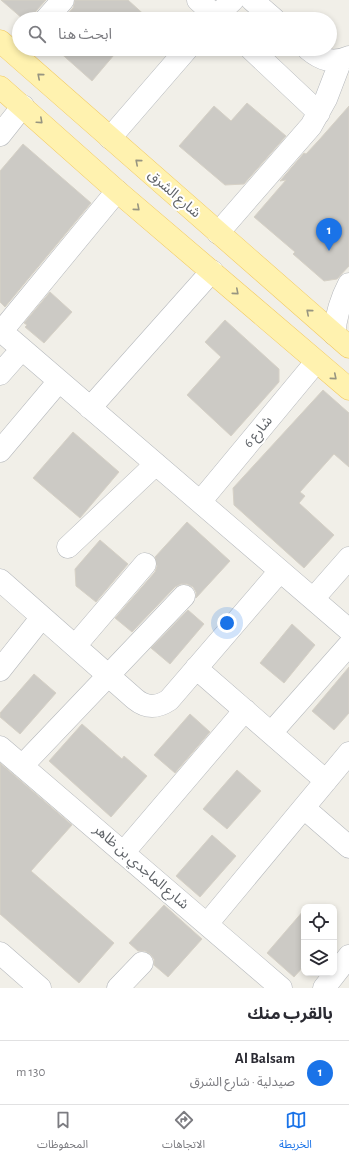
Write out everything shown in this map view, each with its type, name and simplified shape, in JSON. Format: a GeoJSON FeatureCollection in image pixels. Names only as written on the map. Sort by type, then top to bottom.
{"type":"FeatureCollection","features":[{"type":"Feature","properties":{"kind":"main road","name":"شارع الشرق"},"geometry":{"type":"LineString","coordinates":[[21,56],[110,138],[342,341]]}},
{"type":"Feature","properties":{"kind":"main road"},"geometry":{"type":"LineString","coordinates":[[0,87],[118,191],[349,389]]}},
{"type":"Feature","properties":{"kind":"street"},"geometry":{"type":"LineString","coordinates":[[52,12],[63,0]]}},
{"type":"Feature","properties":{"kind":"street"},"geometry":{"type":"LineString","coordinates":[[198,0],[210,12]]}},
{"type":"Feature","properties":{"kind":"street"},"geometry":{"type":"LineString","coordinates":[[222,12],[233,0]]}},
{"type":"Feature","properties":{"kind":"street"},"geometry":{"type":"LineString","coordinates":[[252,0],[266,12]]}},
{"type":"Feature","properties":{"kind":"street"},"geometry":{"type":"LineString","coordinates":[[110,138],[181,56]]}},
{"type":"Feature","properties":{"kind":"street"},"geometry":{"type":"LineString","coordinates":[[258,56],[319,113]]}},
{"type":"Feature","properties":{"kind":"street"},"geometry":{"type":"LineString","coordinates":[[317,56],[330,61],[345,58]]}},
{"type":"Feature","properties":{"kind":"street"},"geometry":{"type":"LineString","coordinates":[[218,232],[311,126],[326,99],[345,58]]}},
{"type":"Feature","properties":{"kind":"street"},"geometry":{"type":"LineString","coordinates":[[0,135],[23,106]]}},
{"type":"Feature","properties":{"kind":"street"},"geometry":{"type":"LineString","coordinates":[[118,191],[1,331],[349,630]]}},
{"type":"Feature","properties":{"kind":"street"},"geometry":{"type":"LineString","coordinates":[[90,408],[212,271]]}},
{"type":"Feature","properties":{"kind":"street"},"geometry":{"type":"LineString","coordinates":[[342,341],[336,316],[342,298],[349,284]]}},
{"type":"Feature","properties":{"kind":"street"},"geometry":{"type":"LineString","coordinates":[[0,374],[22,349]]}},
{"type":"Feature","properties":{"kind":"street","name":"شارع 6"},"geometry":{"type":"LineString","coordinates":[[200,502],[316,362]]}},
{"type":"Feature","properties":{"kind":"street"},"geometry":{"type":"LineString","coordinates":[[0,451],[59,381]]}},
{"type":"Feature","properties":{"kind":"street"},"geometry":{"type":"LineString","coordinates":[[68,547],[156,464]]}},
{"type":"Feature","properties":{"kind":"street"},"geometry":{"type":"LineString","coordinates":[[313,599],[349,558]]}},
{"type":"Feature","properties":{"kind":"street"},"geometry":{"type":"LineString","coordinates":[[75,646],[145,564]]}},
{"type":"Feature","properties":{"kind":"street"},"geometry":{"type":"LineString","coordinates":[[0,580],[141,703],[148,706],[156,706],[169,700],[280,571]]}},
{"type":"Feature","properties":{"kind":"street"},"geometry":{"type":"LineString","coordinates":[[22,766],[184,596]]}},
{"type":"Feature","properties":{"kind":"street"},"geometry":{"type":"LineString","coordinates":[[0,670],[42,617]]}},
{"type":"Feature","properties":{"kind":"street"},"geometry":{"type":"LineString","coordinates":[[271,733],[349,645]]}},
{"type":"Feature","properties":{"kind":"street"},"geometry":{"type":"LineString","coordinates":[[196,668],[326,781]]}},
{"type":"Feature","properties":{"kind":"street"},"geometry":{"type":"LineString","coordinates":[[123,853],[245,710]]}},
{"type":"Feature","properties":{"kind":"street","name":"شارع الماجدي بن ظاهر"},"geometry":{"type":"LineString","coordinates":[[0,747],[281,988]]}},
{"type":"Feature","properties":{"kind":"street"},"geometry":{"type":"LineString","coordinates":[[207,924],[349,753]]}},
{"type":"Feature","properties":{"kind":"street"},"geometry":{"type":"LineString","coordinates":[[304,808],[349,847]]}},
{"type":"Feature","properties":{"kind":"street"},"geometry":{"type":"LineString","coordinates":[[0,953],[34,986]]}},
{"type":"Feature","properties":{"kind":"street"},"geometry":{"type":"LineString","coordinates":[[324,988],[349,956]]}},
{"type":"Feature","properties":{"kind":"street"},"geometry":{"type":"LineString","coordinates":[[118,988],[142,963]]}},
{"type":"Feature","properties":{"kind":"building"},"geometry":{"type":"Polygon","coordinates":[[[1,0],[46,0],[36,12],[15,12],[1,0]]]}},
{"type":"Feature","properties":{"kind":"building"},"geometry":{"type":"Polygon","coordinates":[[[75,0],[128,0],[141,12],[69,12],[73,8],[75,0]]]}},
{"type":"Feature","properties":{"kind":"building"},"geometry":{"type":"Polygon","coordinates":[[[64,56],[113,56],[92,81],[64,56]]]}},
{"type":"Feature","properties":{"kind":"building"},"geometry":{"type":"Polygon","coordinates":[[[247,103],[286,136],[244,184],[225,185],[179,146],[214,106],[231,121],[247,103]]]}},
{"type":"Feature","properties":{"kind":"building"},"geometry":{"type":"Polygon","coordinates":[[[349,106],[349,266],[337,279],[324,281],[293,254],[295,252],[254,217],[286,180],[280,181],[304,153],[306,154],[349,106]]]}},
{"type":"Feature","properties":{"kind":"building"},"geometry":{"type":"Polygon","coordinates":[[[23,144],[91,203],[5,307],[0,302],[0,171],[23,144]]]}},
{"type":"Feature","properties":{"kind":"building"},"geometry":{"type":"Polygon","coordinates":[[[50,292],[72,312],[44,343],[25,327],[27,325],[24,323],[50,292]]]}},
{"type":"Feature","properties":{"kind":"building"},"geometry":{"type":"Polygon","coordinates":[[[225,320],[279,369],[279,382],[231,436],[187,395],[221,357],[205,342],[225,320]]]}},
{"type":"Feature","properties":{"kind":"building"},"geometry":{"type":"Polygon","coordinates":[[[323,390],[349,413],[349,467],[334,454],[300,492],[305,496],[299,503],[334,535],[304,568],[234,505],[233,488],[323,390]]]}},
{"type":"Feature","properties":{"kind":"building"},"geometry":{"type":"Polygon","coordinates":[[[73,432],[119,472],[80,518],[33,478],[73,432]]]}},
{"type":"Feature","properties":{"kind":"building"},"geometry":{"type":"Polygon","coordinates":[[[187,522],[230,561],[196,598],[196,592],[193,587],[187,584],[181,584],[175,587],[132,632],[115,618],[155,572],[157,566],[155,557],[187,522]]]}},
{"type":"Feature","properties":{"kind":"building"},"geometry":{"type":"Polygon","coordinates":[[[100,540],[128,564],[96,602],[76,586],[75,569],[100,540]]]}},
{"type":"Feature","properties":{"kind":"building"},"geometry":{"type":"Polygon","coordinates":[[[188,610],[204,624],[170,664],[151,648],[188,610]]]}},
{"type":"Feature","properties":{"kind":"building"},"geometry":{"type":"Polygon","coordinates":[[[292,624],[315,645],[284,683],[260,663],[292,624]]]}},
{"type":"Feature","properties":{"kind":"building"},"geometry":{"type":"Polygon","coordinates":[[[349,667],[349,713],[334,730],[312,711],[349,667]]]}},
{"type":"Feature","properties":{"kind":"building"},"geometry":{"type":"Polygon","coordinates":[[[34,674],[56,693],[20,734],[0,717],[0,713],[34,674]]]}},
{"type":"Feature","properties":{"kind":"building"},"geometry":{"type":"Polygon","coordinates":[[[190,714],[210,732],[175,773],[154,755],[190,714]]]}},
{"type":"Feature","properties":{"kind":"building"},"geometry":{"type":"Polygon","coordinates":[[[82,724],[122,759],[124,756],[147,776],[111,817],[49,761],[82,724]]]}},
{"type":"Feature","properties":{"kind":"building"},"geometry":{"type":"Polygon","coordinates":[[[0,763],[72,825],[31,871],[114,943],[79,983],[0,914],[0,763]]]}},
{"type":"Feature","properties":{"kind":"building"},"geometry":{"type":"Polygon","coordinates":[[[237,770],[261,791],[227,829],[203,809],[237,770]]]}},
{"type":"Feature","properties":{"kind":"building"},"geometry":{"type":"Polygon","coordinates":[[[212,835],[236,856],[200,897],[176,876],[212,835]]]}},
{"type":"Feature","properties":{"kind":"building"},"geometry":{"type":"Polygon","coordinates":[[[164,905],[202,939],[168,977],[154,965],[154,959],[150,954],[145,951],[138,951],[129,943],[164,905]]]}},
{"type":"Feature","properties":{"kind":"building"},"geometry":{"type":"Polygon","coordinates":[[[301,913],[301,969],[294,977],[267,953],[301,913]]]}},
{"type":"Feature","properties":{"kind":"place","name":"Al Balsam"},"geometry":{"type":"Point","coordinates":[329,251]}}]}
